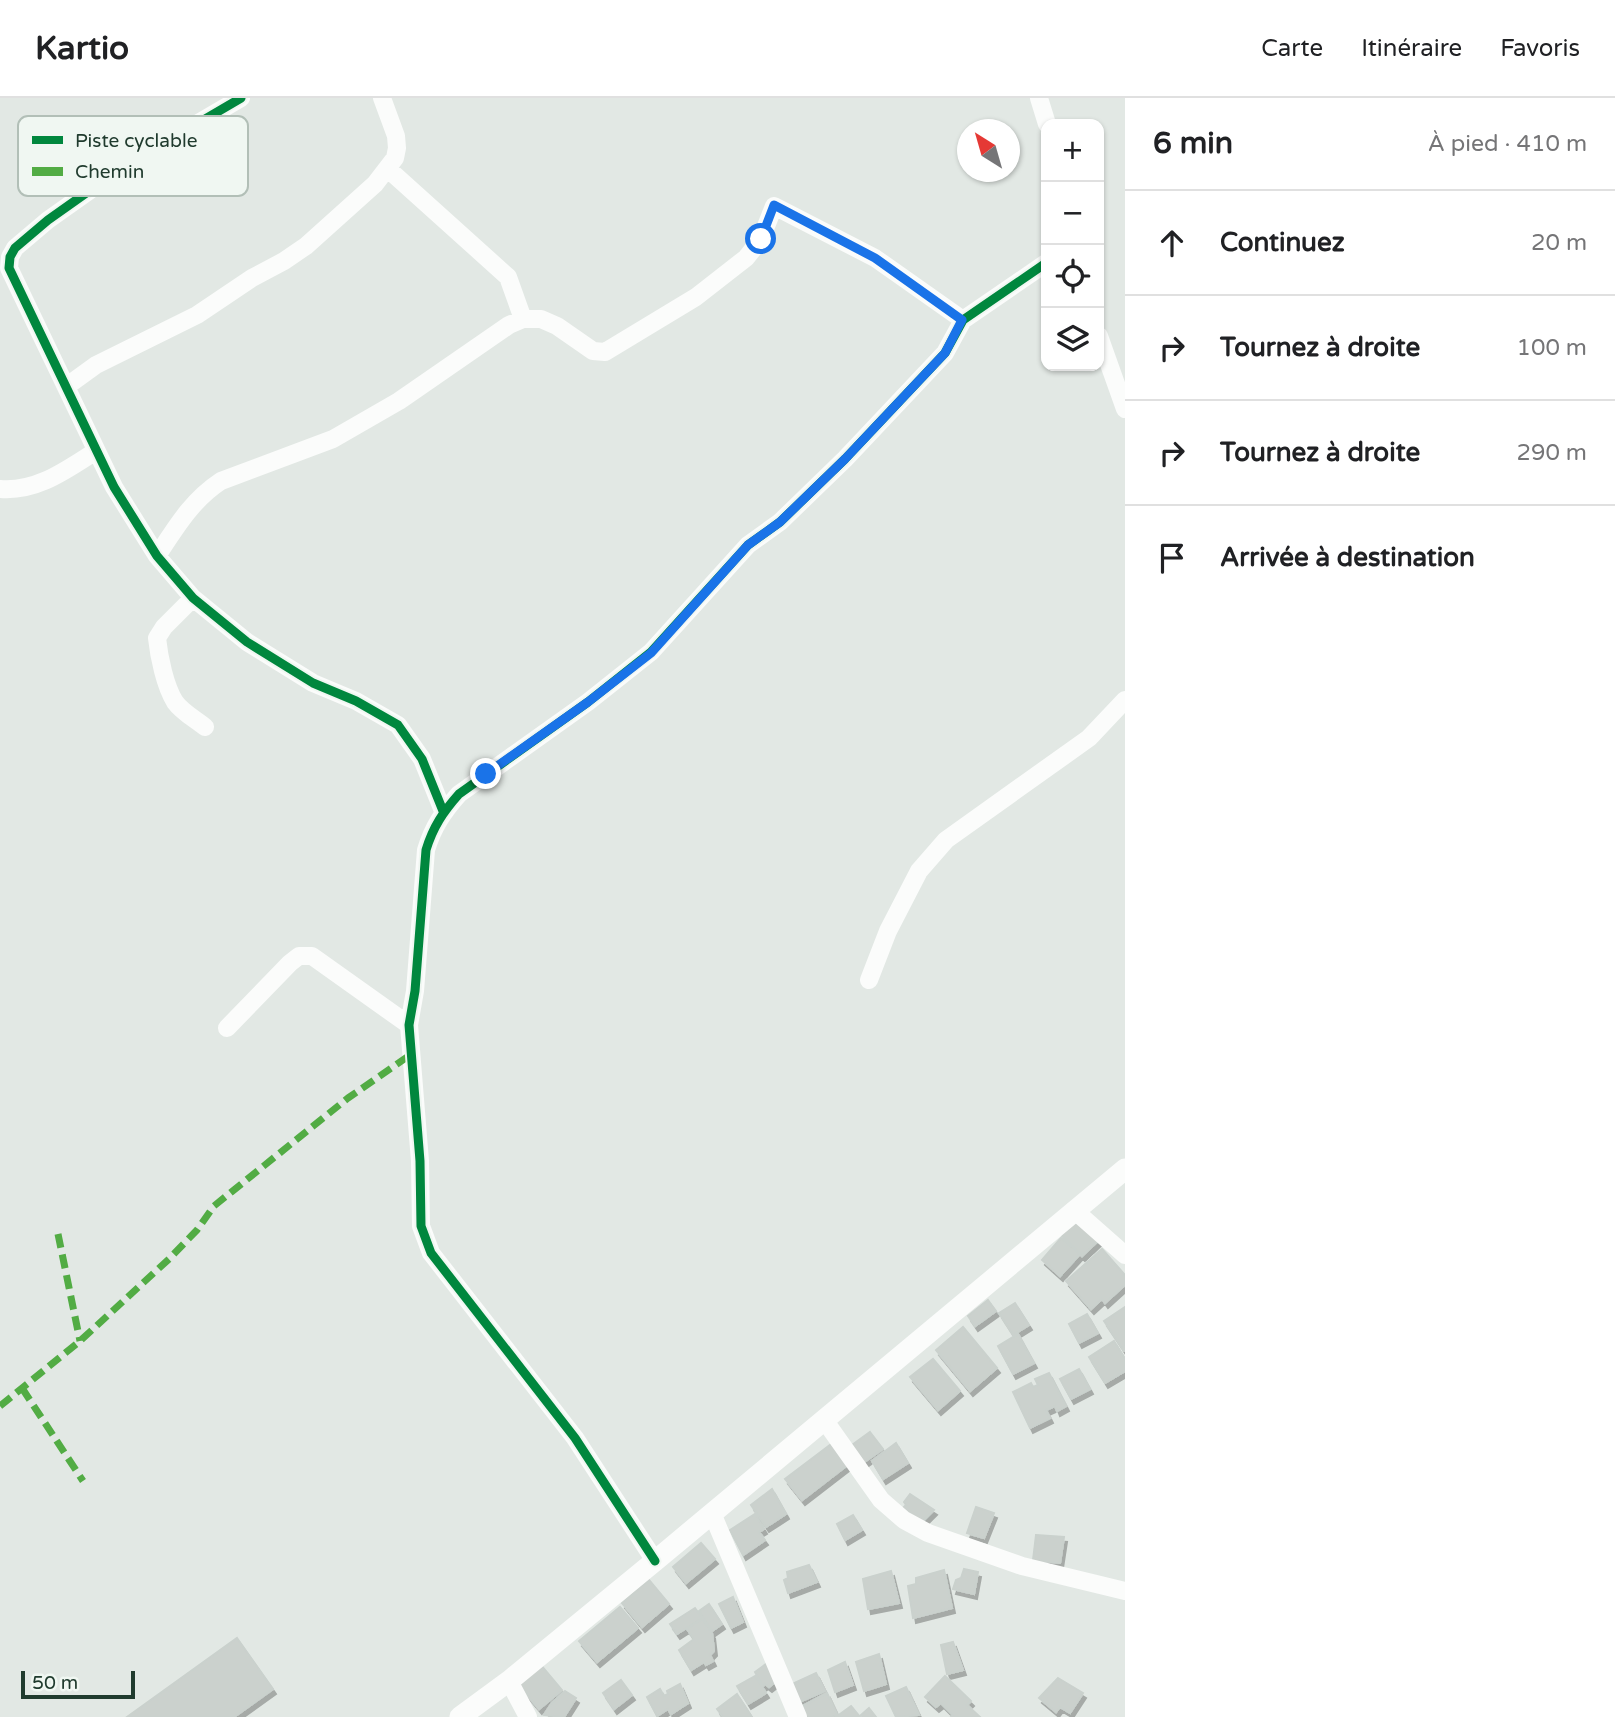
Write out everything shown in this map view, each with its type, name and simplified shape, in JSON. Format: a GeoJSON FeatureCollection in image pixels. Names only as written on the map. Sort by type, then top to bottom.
{"type":"FeatureCollection","features":[{"type":"Feature","properties":{"kind":"street"},"geometry":{"type":"LineString","coordinates":[[211,116],[242,98]]}},
{"type":"Feature","properties":{"kind":"street"},"geometry":{"type":"LineString","coordinates":[[67,386],[96,365],[197,315],[252,278],[284,261],[306,246],[375,184],[395,158],[396,136],[382,98]]}},
{"type":"Feature","properties":{"kind":"street"},"geometry":{"type":"LineString","coordinates":[[1039,98],[1045,119]]}},
{"type":"Feature","properties":{"kind":"street"},"geometry":{"type":"LineString","coordinates":[[388,169],[508,277],[523,319]]}},
{"type":"Feature","properties":{"kind":"street"},"geometry":{"type":"LineString","coordinates":[[82,196],[15,248],[10,257],[9,268],[96,451],[137,527],[193,598],[247,642],[313,683],[356,701],[398,725],[422,759],[443,811]]}},
{"type":"Feature","properties":{"kind":"street"},"geometry":{"type":"LineString","coordinates":[[158,556],[194,502],[221,481],[333,439],[399,401],[478,345],[523,319],[541,319],[557,326],[593,351],[605,352],[696,297],[746,258],[761,239],[774,205],[875,258],[962,320]]}},
{"type":"Feature","properties":{"kind":"street"},"geometry":{"type":"LineString","coordinates":[[655,1561],[575,1438],[431,1253],[421,1226],[420,1161],[409,1026],[415,992],[426,850],[433,828],[443,811],[459,794],[588,702],[651,653],[748,545],[780,522],[927,373],[945,353],[962,320],[1041,266]]}},
{"type":"Feature","properties":{"kind":"street"},"geometry":{"type":"LineString","coordinates":[[1104,349],[1125,409]]}},
{"type":"Feature","properties":{"kind":"street"},"geometry":{"type":"LineString","coordinates":[[0,489],[39,484],[96,451]]}},
{"type":"Feature","properties":{"kind":"street"},"geometry":{"type":"LineString","coordinates":[[193,598],[163,627],[157,638],[175,702],[205,727]]}},
{"type":"Feature","properties":{"kind":"street"},"geometry":{"type":"LineString","coordinates":[[869,979],[888,931],[919,871],[946,840],[1089,738],[1125,699]]}},
{"type":"Feature","properties":{"kind":"street"},"geometry":{"type":"LineString","coordinates":[[227,1028],[289,963],[305,955],[312,956],[333,970],[409,1026]]}},
{"type":"Feature","properties":{"kind":"street"},"geometry":{"type":"LineString","coordinates":[[460,1717],[509,1681],[655,1561],[1125,1169]]}},
{"type":"Feature","properties":{"kind":"street"},"geometry":{"type":"LineString","coordinates":[[1074,1210],[1125,1255]]}},
{"type":"Feature","properties":{"kind":"street"},"geometry":{"type":"LineString","coordinates":[[825,1420],[881,1500],[904,1520],[928,1533],[1022,1566],[1125,1591]]}},
{"type":"Feature","properties":{"kind":"street"},"geometry":{"type":"LineString","coordinates":[[712,1513],[798,1717]]}},
{"type":"Feature","properties":{"kind":"street"},"geometry":{"type":"LineString","coordinates":[[509,1681],[528,1717]]}},
{"type":"Feature","properties":{"kind":"building"},"geometry":{"type":"Polygon","coordinates":[[[1075,1217],[1098,1241],[1082,1256],[1061,1235],[1075,1217]]]}},
{"type":"Feature","properties":{"kind":"building"},"geometry":{"type":"Polygon","coordinates":[[[1061,1238],[1080,1254],[1060,1276],[1042,1260],[1061,1238]]]}},
{"type":"Feature","properties":{"kind":"building"},"geometry":{"type":"Polygon","coordinates":[[[1102,1249],[1125,1275],[1125,1285],[1105,1303],[1102,1299],[1091,1309],[1066,1281],[1102,1249]]]}},
{"type":"Feature","properties":{"kind":"building"},"geometry":{"type":"Polygon","coordinates":[[[988,1300],[996,1311],[975,1326],[968,1316],[988,1300]]]}},
{"type":"Feature","properties":{"kind":"building"},"geometry":{"type":"Polygon","coordinates":[[[1015,1303],[1029,1325],[1013,1335],[999,1313],[1015,1303]]]}},
{"type":"Feature","properties":{"kind":"building"},"geometry":{"type":"Polygon","coordinates":[[[1125,1307],[1125,1351],[1124,1351],[1104,1321],[1125,1307]]]}},
{"type":"Feature","properties":{"kind":"building"},"geometry":{"type":"Polygon","coordinates":[[[1087,1314],[1098,1333],[1079,1343],[1069,1324],[1087,1314]]]}},
{"type":"Feature","properties":{"kind":"building"},"geometry":{"type":"Polygon","coordinates":[[[963,1327],[997,1368],[970,1391],[936,1350],[963,1327]]]}},
{"type":"Feature","properties":{"kind":"building"},"geometry":{"type":"Polygon","coordinates":[[[1018,1334],[1034,1363],[1013,1374],[998,1346],[1018,1334]]]}},
{"type":"Feature","properties":{"kind":"building"},"geometry":{"type":"Polygon","coordinates":[[[1114,1341],[1125,1359],[1125,1371],[1105,1383],[1089,1357],[1114,1341]]]}},
{"type":"Feature","properties":{"kind":"building"},"geometry":{"type":"Polygon","coordinates":[[[933,1359],[960,1391],[938,1410],[910,1377],[933,1359]]]}},
{"type":"Feature","properties":{"kind":"building"},"geometry":{"type":"Polygon","coordinates":[[[1079,1369],[1090,1389],[1071,1399],[1060,1379],[1079,1369]]]}},
{"type":"Feature","properties":{"kind":"building"},"geometry":{"type":"Polygon","coordinates":[[[1049,1373],[1066,1406],[1057,1411],[1055,1406],[1046,1410],[1050,1418],[1030,1428],[1013,1392],[1031,1383],[1033,1387],[1038,1385],[1035,1379],[1049,1373]]]}},
{"type":"Feature","properties":{"kind":"building"},"geometry":{"type":"Polygon","coordinates":[[[870,1432],[883,1449],[864,1462],[852,1445],[870,1432]]]}},
{"type":"Feature","properties":{"kind":"building"},"geometry":{"type":"Polygon","coordinates":[[[834,1442],[850,1463],[802,1500],[785,1479],[834,1442]]]}},
{"type":"Feature","properties":{"kind":"building"},"geometry":{"type":"Polygon","coordinates":[[[896,1443],[908,1463],[883,1479],[872,1461],[896,1443]]]}},
{"type":"Feature","properties":{"kind":"building"},"geometry":{"type":"Polygon","coordinates":[[[772,1489],[786,1514],[766,1527],[751,1505],[772,1489]]]}},
{"type":"Feature","properties":{"kind":"building"},"geometry":{"type":"Polygon","coordinates":[[[910,1494],[934,1510],[921,1523],[903,1508],[910,1494]]]}},
{"type":"Feature","properties":{"kind":"building"},"geometry":{"type":"Polygon","coordinates":[[[976,1507],[994,1513],[984,1538],[967,1533],[976,1507]]]}},
{"type":"Feature","properties":{"kind":"building"},"geometry":{"type":"Polygon","coordinates":[[[755,1514],[764,1529],[759,1532],[765,1540],[743,1555],[730,1530],[755,1514]]]}},
{"type":"Feature","properties":{"kind":"building"},"geometry":{"type":"Polygon","coordinates":[[[853,1515],[862,1530],[845,1540],[837,1524],[853,1515]]]}},
{"type":"Feature","properties":{"kind":"building"},"geometry":{"type":"Polygon","coordinates":[[[1036,1535],[1064,1537],[1060,1563],[1033,1560],[1036,1535]]]}},
{"type":"Feature","properties":{"kind":"building"},"geometry":{"type":"Polygon","coordinates":[[[701,1543],[715,1559],[686,1583],[673,1567],[701,1543]]]}},
{"type":"Feature","properties":{"kind":"building"},"geometry":{"type":"Polygon","coordinates":[[[809,1565],[817,1582],[788,1593],[784,1580],[788,1578],[787,1572],[809,1565]]]}},
{"type":"Feature","properties":{"kind":"building"},"geometry":{"type":"Polygon","coordinates":[[[964,1569],[978,1572],[974,1594],[953,1589],[964,1569]]]}},
{"type":"Feature","properties":{"kind":"building"},"geometry":{"type":"Polygon","coordinates":[[[944,1570],[952,1608],[913,1618],[908,1586],[916,1584],[916,1578],[944,1570]]]}},
{"type":"Feature","properties":{"kind":"building"},"geometry":{"type":"Polygon","coordinates":[[[891,1571],[899,1603],[868,1609],[863,1579],[891,1571]]]}},
{"type":"Feature","properties":{"kind":"building"},"geometry":{"type":"Polygon","coordinates":[[[649,1580],[669,1604],[642,1627],[622,1603],[649,1580]]]}},
{"type":"Feature","properties":{"kind":"building"},"geometry":{"type":"Polygon","coordinates":[[[733,1597],[743,1622],[731,1628],[719,1604],[733,1597]]]}},
{"type":"Feature","properties":{"kind":"building"},"geometry":{"type":"Polygon","coordinates":[[[709,1604],[722,1624],[712,1631],[699,1611],[709,1604]]]}},
{"type":"Feature","properties":{"kind":"building"},"geometry":{"type":"Polygon","coordinates":[[[620,1607],[638,1628],[597,1662],[579,1641],[620,1607]]]}},
{"type":"Feature","properties":{"kind":"building"},"geometry":{"type":"Polygon","coordinates":[[[695,1608],[702,1618],[677,1634],[670,1624],[695,1608]]]}},
{"type":"Feature","properties":{"kind":"building"},"geometry":{"type":"Polygon","coordinates":[[[702,1619],[712,1633],[714,1651],[710,1655],[713,1661],[706,1665],[704,1662],[691,1670],[679,1650],[694,1639],[687,1629],[702,1619]]]}},
{"type":"Feature","properties":{"kind":"building"},"geometry":{"type":"Polygon","coordinates":[[[237,1638],[273,1689],[234,1717],[127,1717],[237,1638]]]}},
{"type":"Feature","properties":{"kind":"building"},"geometry":{"type":"Polygon","coordinates":[[[953,1642],[963,1670],[947,1674],[941,1645],[953,1642]]]}},
{"type":"Feature","properties":{"kind":"building"},"geometry":{"type":"Polygon","coordinates":[[[879,1654],[886,1684],[864,1691],[856,1662],[879,1654]]]}},
{"type":"Feature","properties":{"kind":"building"},"geometry":{"type":"Polygon","coordinates":[[[770,1661],[778,1680],[769,1687],[765,1684],[763,1686],[755,1672],[770,1661]]]}},
{"type":"Feature","properties":{"kind":"building"},"geometry":{"type":"Polygon","coordinates":[[[845,1662],[853,1685],[835,1692],[828,1670],[845,1662]]]}},
{"type":"Feature","properties":{"kind":"building"},"geometry":{"type":"Polygon","coordinates":[[[540,1664],[562,1690],[539,1709],[518,1684],[540,1664]]]}},
{"type":"Feature","properties":{"kind":"building"},"geometry":{"type":"Polygon","coordinates":[[[816,1673],[825,1691],[797,1703],[790,1685],[816,1673]]]}},
{"type":"Feature","properties":{"kind":"building"},"geometry":{"type":"Polygon","coordinates":[[[755,1676],[766,1693],[748,1704],[737,1686],[755,1676]]]}},
{"type":"Feature","properties":{"kind":"building"},"geometry":{"type":"Polygon","coordinates":[[[945,1676],[971,1701],[967,1705],[980,1717],[951,1717],[953,1715],[941,1703],[936,1707],[925,1697],[945,1676]]]}},
{"type":"Feature","properties":{"kind":"building"},"geometry":{"type":"Polygon","coordinates":[[[1058,1678],[1083,1693],[1070,1713],[1060,1707],[1056,1712],[1039,1698],[1058,1678]]]}},
{"type":"Feature","properties":{"kind":"building"},"geometry":{"type":"Polygon","coordinates":[[[621,1680],[632,1695],[614,1709],[603,1693],[621,1680]]]}},
{"type":"Feature","properties":{"kind":"building"},"geometry":{"type":"Polygon","coordinates":[[[680,1684],[688,1703],[671,1714],[668,1709],[657,1716],[647,1697],[660,1689],[664,1696],[668,1694],[667,1691],[680,1684]]]}},
{"type":"Feature","properties":{"kind":"building"},"geometry":{"type":"Polygon","coordinates":[[[906,1687],[919,1715],[896,1717],[886,1696],[906,1687]]]}},
{"type":"Feature","properties":{"kind":"building"},"geometry":{"type":"Polygon","coordinates":[[[565,1691],[576,1698],[564,1717],[544,1715],[552,1703],[565,1691]]]}},
{"type":"Feature","properties":{"kind":"building"},"geometry":{"type":"Polygon","coordinates":[[[827,1693],[837,1714],[832,1717],[806,1717],[801,1707],[827,1693]]]}},
{"type":"Feature","properties":{"kind":"building"},"geometry":{"type":"Polygon","coordinates":[[[737,1694],[752,1717],[723,1717],[717,1709],[737,1694]]]}},
{"type":"Feature","properties":{"kind":"building"},"geometry":{"type":"Polygon","coordinates":[[[851,1706],[860,1717],[836,1717],[851,1706]]]}},
{"type":"Feature","properties":{"kind":"building"},"geometry":{"type":"Polygon","coordinates":[[[869,1708],[876,1717],[861,1715],[869,1708]]]}},
{"type":"Feature","properties":{"kind":"marked path"},"geometry":{"type":"LineString","coordinates":[[0,1406],[80,1341],[169,1259],[197,1230],[214,1206],[348,1098],[410,1055]]}},
{"type":"Feature","properties":{"kind":"marked path"},"geometry":{"type":"LineString","coordinates":[[58,1234],[80,1341]]}},
{"type":"Feature","properties":{"kind":"marked path"},"geometry":{"type":"LineString","coordinates":[[22,1388],[83,1481]]}},
{"type":"Feature","properties":{"kind":"cycle path"},"geometry":{"type":"LineString","coordinates":[[210,116],[241,98]]}},
{"type":"Feature","properties":{"kind":"cycle path"},"geometry":{"type":"LineString","coordinates":[[82,196],[15,248],[10,257],[9,268],[114,487],[157,556],[193,598],[247,642],[313,683],[356,701],[398,725],[422,759],[443,811]]}},
{"type":"Feature","properties":{"kind":"cycle path"},"geometry":{"type":"LineString","coordinates":[[655,1561],[575,1438],[431,1253],[421,1226],[420,1161],[409,1025],[415,991],[426,850],[439,820],[459,794],[588,702],[651,652],[748,545],[780,522],[845,459],[945,353],[963,320],[1041,266]]}},
{"type":"Feature","properties":{"kind":"route"},"geometry":{"type":"LineString","coordinates":[[486,774],[588,702],[651,653],[748,545],[780,522],[845,459],[945,353],[962,320],[875,258],[774,205],[761,239]]}}]}
